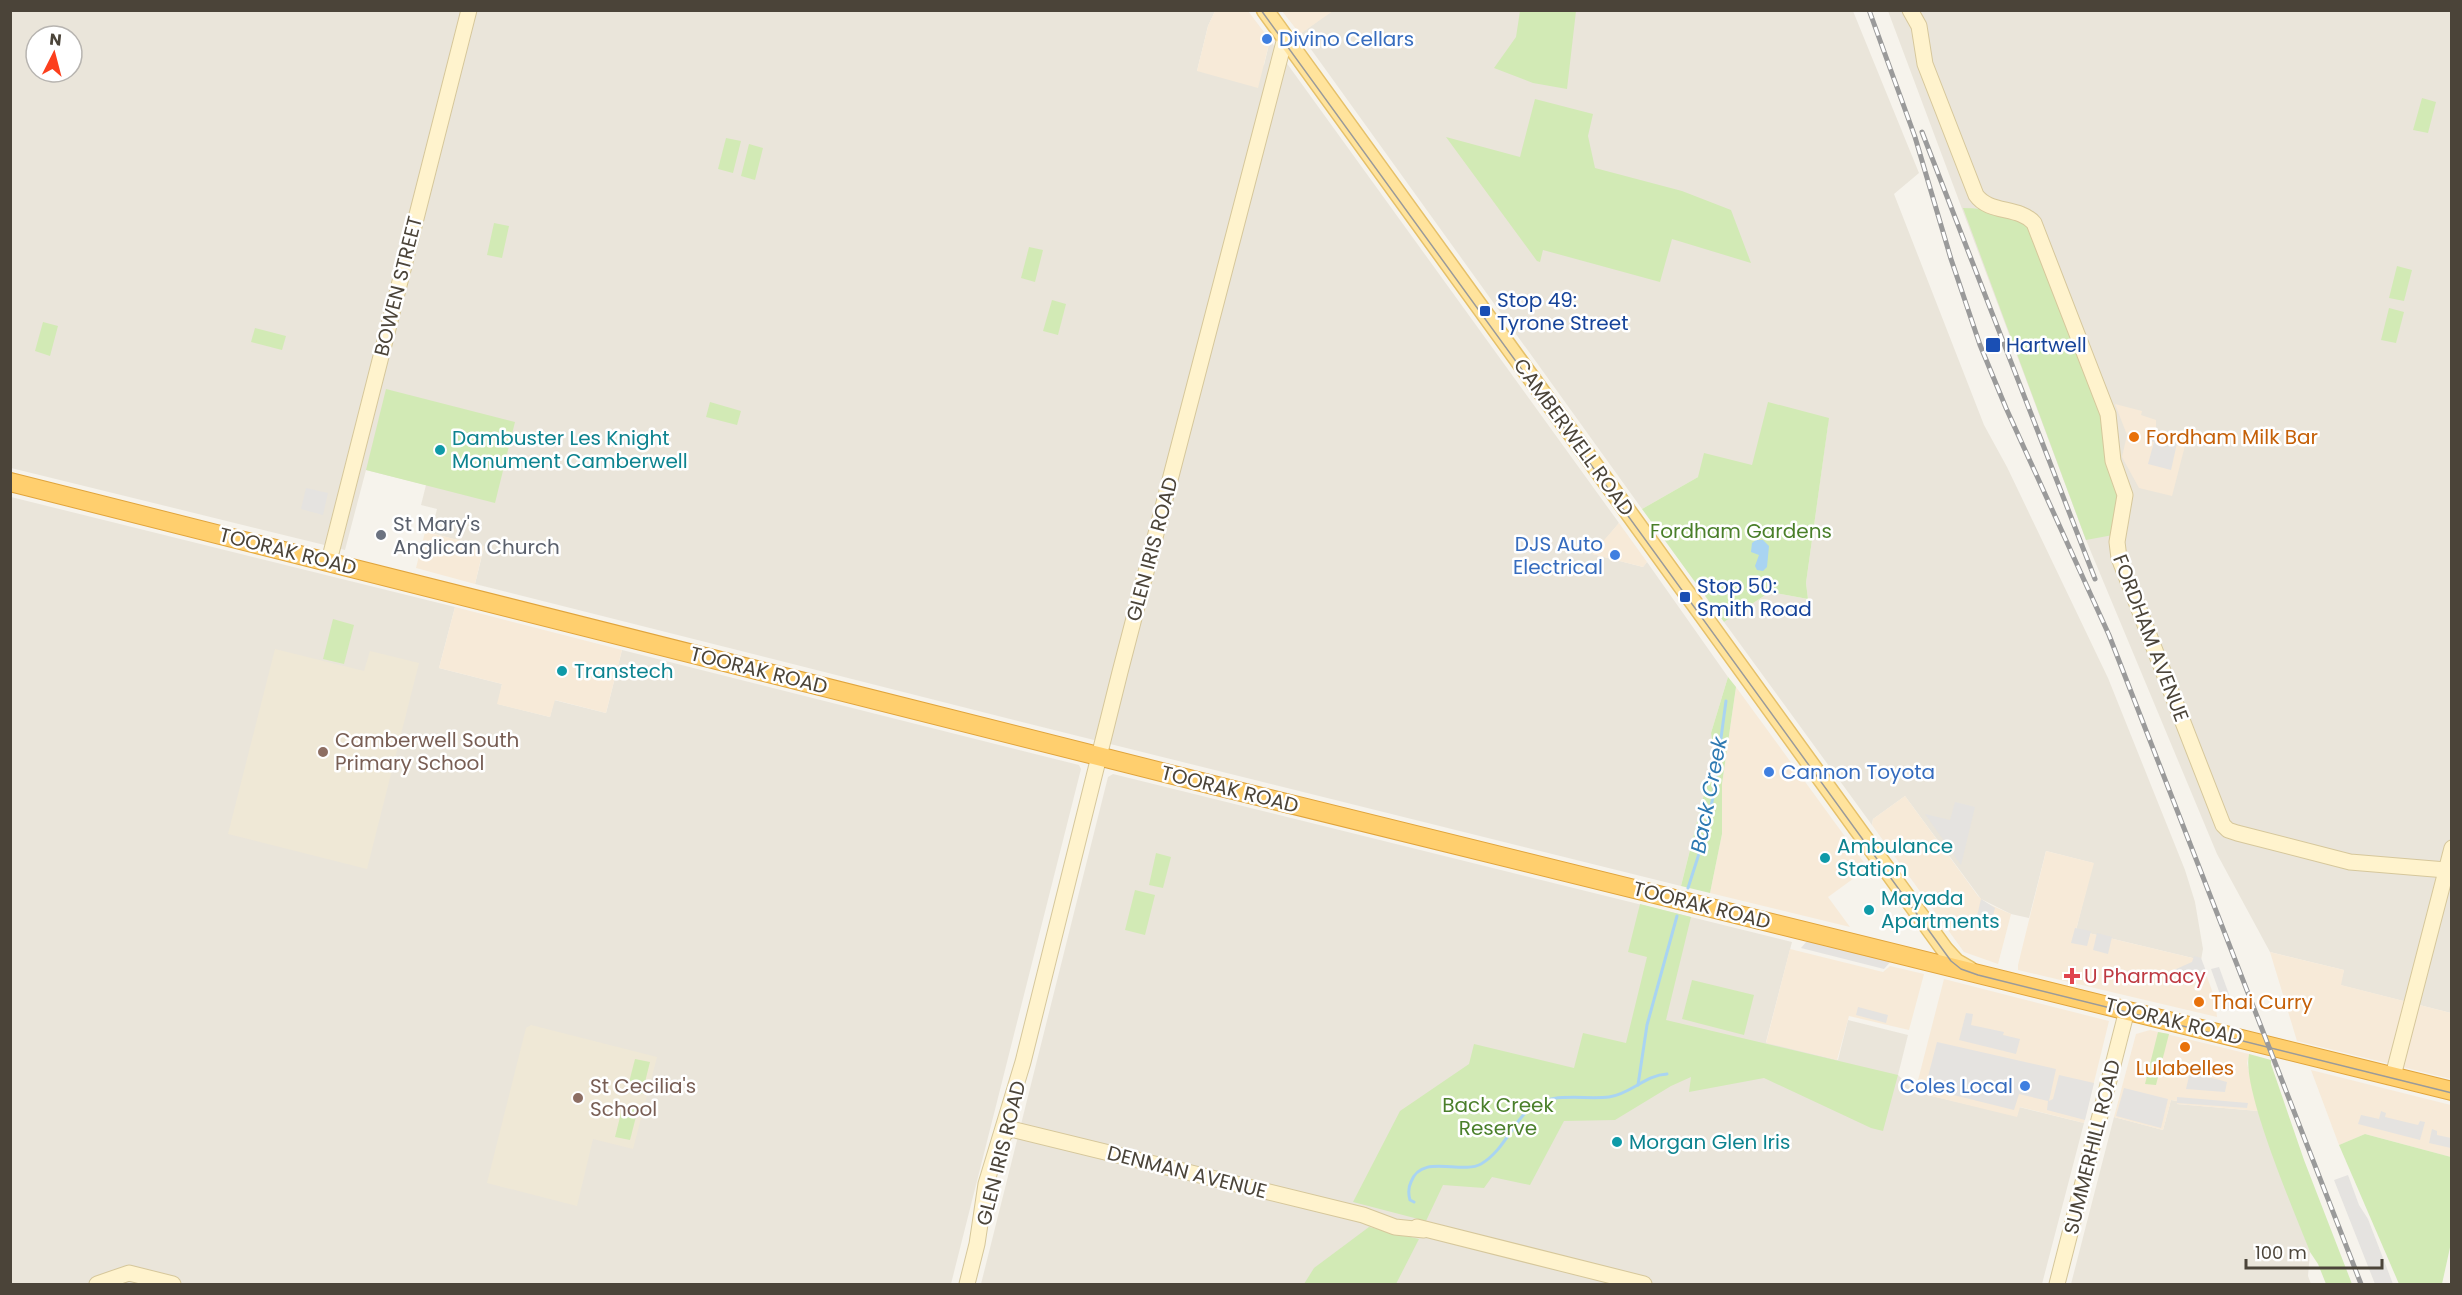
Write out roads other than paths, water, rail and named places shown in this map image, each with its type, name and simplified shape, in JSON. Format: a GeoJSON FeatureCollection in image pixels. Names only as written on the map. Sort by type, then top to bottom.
{"type":"FeatureCollection","features":[{"type":"Feature","properties":{"kind":"highway","name":"TOORAK ROAD"},"geometry":{"type":"LineString","coordinates":[[10,482],[1099,756],[2451,1091]]}},
{"type":"Feature","properties":{"kind":"main road","name":"CAMBERWELL ROAD"},"geometry":{"type":"LineString","coordinates":[[1265,10],[1934,934],[1952,958],[1974,972]]}},
{"type":"Feature","properties":{"kind":"main road"},"geometry":{"type":"LineString","coordinates":[[1914,958],[1930,952],[1934,934]]}},
{"type":"Feature","properties":{"kind":"street","name":"BOWEN STREET"},"geometry":{"type":"LineString","coordinates":[[328,561],[469,10]]}},
{"type":"Feature","properties":{"kind":"street","name":"FORDHAM AVENUE"},"geometry":{"type":"LineString","coordinates":[[1903,10],[1912,26],[1917,49],[1978,198],[1988,205],[2029,217],[2045,248],[2108,414],[2113,461],[2125,495],[2117,542],[2119,558],[2223,825],[2237,834],[2349,862],[2446,870]]}},
{"type":"Feature","properties":{"kind":"street","name":"FORDHAM AVENUE"},"geometry":{"type":"LineString","coordinates":[[1910,10],[1919,26],[1925,64]]}},
{"type":"Feature","properties":{"kind":"street","name":"GLEN IRIS ROAD"},"geometry":{"type":"LineString","coordinates":[[977,1244],[998,1182],[1023,1062],[1099,756],[1285,38]]}},
{"type":"Feature","properties":{"kind":"street"},"geometry":{"type":"LineString","coordinates":[[2393,1076],[2451,848]]}},
{"type":"Feature","properties":{"kind":"street","name":"SUMMERHILL ROAD"},"geometry":{"type":"LineString","coordinates":[[2057,1284],[2127,1010]]}},
{"type":"Feature","properties":{"kind":"street","name":"GLEN IRIS ROAD"},"geometry":{"type":"LineString","coordinates":[[967,1284],[977,1244],[987,1184],[995,1156],[1009,1122]]}},
{"type":"Feature","properties":{"kind":"street","name":"DENMAN AVENUE"},"geometry":{"type":"LineString","coordinates":[[1009,1122],[1363,1215],[1387,1216],[1424,1230],[1644,1284]]}},
{"type":"Feature","properties":{"kind":"street"},"geometry":{"type":"LineString","coordinates":[[97,1284],[129,1273],[173,1284]]}},
{"type":"Feature","properties":{"kind":"water"},"geometry":{"type":"Polygon","coordinates":[[[1756,540],[1763,540],[1769,546],[1767,567],[1763,571],[1757,570],[1755,566],[1759,555],[1751,552],[1752,543],[1756,540]]]}},
{"type":"Feature","properties":{"kind":"waterway","name":"Back Creek"},"geometry":{"type":"LineString","coordinates":[[1688,888],[1705,835],[1713,797],[1726,701]]}},
{"type":"Feature","properties":{"kind":"waterway","name":"Back Creek"},"geometry":{"type":"LineString","coordinates":[[1638,1085],[1647,1025],[1677,916]]}},
{"type":"Feature","properties":{"kind":"waterway","name":"Back Creek"},"geometry":{"type":"LineString","coordinates":[[1414,1202],[1410,1200],[1409,1191],[1416,1173],[1432,1166],[1473,1167],[1481,1164],[1489,1159],[1523,1116],[1537,1103],[1567,1097],[1609,1097],[1659,1075],[1667,1074]]}},
{"type":"Feature","properties":{"kind":"tram line"},"geometry":{"type":"LineString","coordinates":[[1261,10],[1951,961],[1961,969],[1978,975],[2452,1093]]}},
{"type":"Feature","properties":{"kind":"railway"},"geometry":{"type":"LineString","coordinates":[[1869,10],[1915,137],[1951,259],[1980,345],[2006,408],[2109,635],[2361,1284]]}},
{"type":"Feature","properties":{"kind":"railway"},"geometry":{"type":"LineString","coordinates":[[1922,132],[2095,579]]}},
{"type":"Feature","properties":{"kind":"place","name":"Divino Cellars"},"geometry":{"type":"Point","coordinates":[1267,39]}},
{"type":"Feature","properties":{"kind":"place","name":"Stop 49: Tyrone Street"},"geometry":{"type":"Point","coordinates":[1485,311]}},
{"type":"Feature","properties":{"kind":"place","name":"Hartwell"},"geometry":{"type":"Point","coordinates":[1993,345]}},
{"type":"Feature","properties":{"kind":"place","name":"Fordham Milk Bar"},"geometry":{"type":"Point","coordinates":[2134,437]}},
{"type":"Feature","properties":{"kind":"place","name":"Dambuster Les Knight Monument Camberwell"},"geometry":{"type":"Point","coordinates":[440,450]}},
{"type":"Feature","properties":{"kind":"place","name":"St Mary's Anglican Church"},"geometry":{"type":"Point","coordinates":[381,535]}},
{"type":"Feature","properties":{"kind":"place","name":"DJS Auto Electrical"},"geometry":{"type":"Point","coordinates":[1615,555]}},
{"type":"Feature","properties":{"kind":"place","name":"Stop 50: Smith Road"},"geometry":{"type":"Point","coordinates":[1685,597]}},
{"type":"Feature","properties":{"kind":"place","name":"Transtech"},"geometry":{"type":"Point","coordinates":[562,671]}},
{"type":"Feature","properties":{"kind":"place","name":"Camberwell South Primary School"},"geometry":{"type":"Point","coordinates":[323,752]}},
{"type":"Feature","properties":{"kind":"place","name":"Cannon Toyota"},"geometry":{"type":"Point","coordinates":[1769,772]}},
{"type":"Feature","properties":{"kind":"place","name":"Ambulance Station"},"geometry":{"type":"Point","coordinates":[1825,858]}},
{"type":"Feature","properties":{"kind":"place","name":"Mayada Apartments"},"geometry":{"type":"Point","coordinates":[1869,910]}},
{"type":"Feature","properties":{"kind":"place","name":"U Pharmacy"},"geometry":{"type":"Point","coordinates":[2072,976]}},
{"type":"Feature","properties":{"kind":"place","name":"Thai Curry"},"geometry":{"type":"Point","coordinates":[2199,1002]}},
{"type":"Feature","properties":{"kind":"place","name":"Lulabelles"},"geometry":{"type":"Point","coordinates":[2185,1047]}},
{"type":"Feature","properties":{"kind":"place","name":"Coles Local"},"geometry":{"type":"Point","coordinates":[2025,1086]}},
{"type":"Feature","properties":{"kind":"place","name":"St Cecilia's School"},"geometry":{"type":"Point","coordinates":[578,1098]}},
{"type":"Feature","properties":{"kind":"place","name":"Morgan Glen Iris"},"geometry":{"type":"Point","coordinates":[1617,1142]}},
{"type":"Feature","properties":{"kind":"park label","name":"Fordham Gardens"},"geometry":{"type":"Point","coordinates":[1741,531]}},
{"type":"Feature","properties":{"kind":"park label","name":"Back Creek Reserve"},"geometry":{"type":"Point","coordinates":[1498,1116]}}]}
